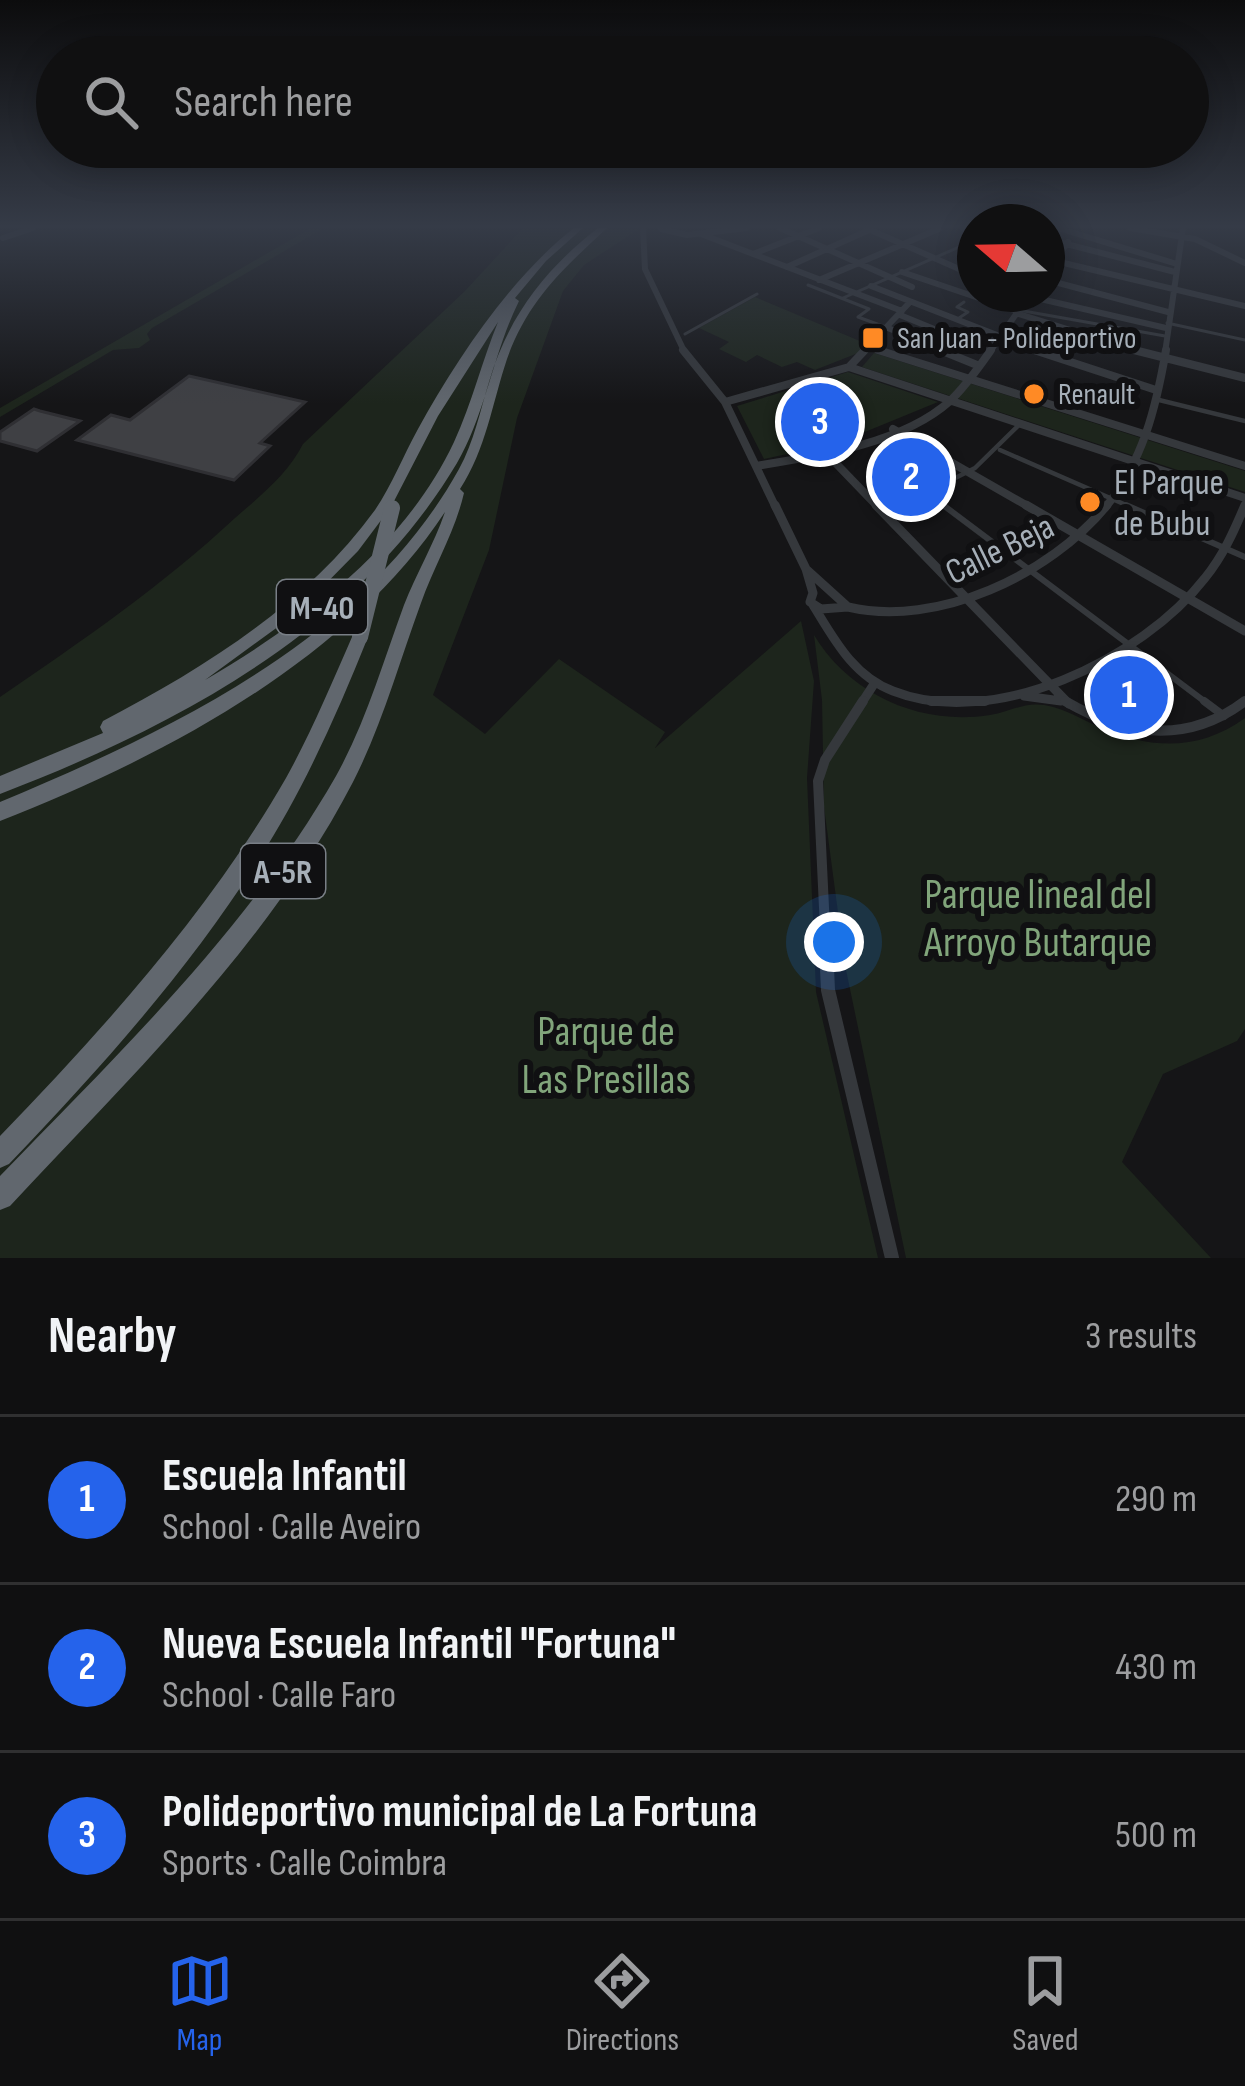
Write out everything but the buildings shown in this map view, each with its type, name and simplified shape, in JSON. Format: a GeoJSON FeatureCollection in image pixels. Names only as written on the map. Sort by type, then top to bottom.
{"type":"FeatureCollection","features":[{"type":"Feature","properties":{"kind":"highway"},"geometry":{"type":"LineString","coordinates":[[463,367],[516,287]]}},
{"type":"Feature","properties":{"kind":"highway","name":"M-40"},"geometry":{"type":"LineString","coordinates":[[0,785],[124,732],[210,686],[285,636],[374,561],[426,500],[454,457],[490,347],[527,287]]}},
{"type":"Feature","properties":{"kind":"highway","name":"M-40"},"geometry":{"type":"LineString","coordinates":[[0,812],[154,742],[248,686],[365,595],[415,542],[460,481],[487,417],[505,348],[539,287]]}},
{"type":"Feature","properties":{"kind":"highway"},"geometry":{"type":"LineString","coordinates":[[505,348],[547,287]]}},
{"type":"Feature","properties":{"kind":"highway","name":"A-5R"},"geometry":{"type":"LineString","coordinates":[[0,1155],[131,1014],[237,880],[304,770],[360,638],[392,508],[411,456],[463,367],[514,301]]}},
{"type":"Feature","properties":{"kind":"highway"},"geometry":{"type":"LineString","coordinates":[[0,785],[206,671],[271,623],[356,542],[380,513],[411,456]]}},
{"type":"Feature","properties":{"kind":"highway","name":"A-5R"},"geometry":{"type":"LineString","coordinates":[[0,1196],[227,944],[342,783],[379,706],[460,481]]}},
{"type":"Feature","properties":{"kind":"street"},"geometry":{"type":"LineString","coordinates":[[650,287],[706,386],[725,402],[806,569],[834,650],[874,684],[921,702],[955,706],[1048,685],[1126,644],[1187,598],[1226,549],[1245,501],[849,367]]}},
{"type":"Feature","properties":{"kind":"street"},"geometry":{"type":"LineString","coordinates":[[813,287],[869,309],[858,316],[977,365]]}},
{"type":"Feature","properties":{"kind":"street"},"geometry":{"type":"LineString","coordinates":[[837,287],[988,351]]}},
{"type":"Feature","properties":{"kind":"street"},"geometry":{"type":"LineString","coordinates":[[843,298],[869,287]]}},
{"type":"Feature","properties":{"kind":"street"},"geometry":{"type":"LineString","coordinates":[[873,287],[998,338],[1245,421]]}},
{"type":"Feature","properties":{"kind":"street"},"geometry":{"type":"LineString","coordinates":[[1072,287],[1168,312]]}},
{"type":"Feature","properties":{"kind":"street"},"geometry":{"type":"LineString","coordinates":[[1155,287],[1245,306]]}},
{"type":"Feature","properties":{"kind":"street","name":"Calle Beja"},"geometry":{"type":"LineString","coordinates":[[813,599],[830,608],[893,616],[965,598],[1030,571],[1081,537],[1116,500],[1149,436],[1173,287]]}},
{"type":"Feature","properties":{"kind":"street"},"geometry":{"type":"LineString","coordinates":[[685,334],[757,294]]}},
{"type":"Feature","properties":{"kind":"street"},"geometry":{"type":"LineString","coordinates":[[725,402],[849,367],[910,302]]}},
{"type":"Feature","properties":{"kind":"street"},"geometry":{"type":"LineString","coordinates":[[1065,304],[1166,329]]}},
{"type":"Feature","properties":{"kind":"street"},"geometry":{"type":"LineString","coordinates":[[956,320],[968,312]]}},
{"type":"Feature","properties":{"kind":"street"},"geometry":{"type":"LineString","coordinates":[[756,466],[826,453],[930,415],[951,401],[1017,312]]}},
{"type":"Feature","properties":{"kind":"street"},"geometry":{"type":"LineString","coordinates":[[1017,312],[1245,340]]}},
{"type":"Feature","properties":{"kind":"street"},"geometry":{"type":"LineString","coordinates":[[1017,312],[1161,358],[1245,378]]}},
{"type":"Feature","properties":{"kind":"street"},"geometry":{"type":"LineString","coordinates":[[869,347],[1245,466]]}},
{"type":"Feature","properties":{"kind":"street"},"geometry":{"type":"LineString","coordinates":[[883,513],[931,496],[970,473],[1000,450],[1020,424]]}},
{"type":"Feature","properties":{"kind":"street"},"geometry":{"type":"LineString","coordinates":[[893,429],[1245,631]]}},
{"type":"Feature","properties":{"kind":"street"},"geometry":{"type":"LineString","coordinates":[[1000,450],[1245,557]]}},
{"type":"Feature","properties":{"kind":"street"},"geometry":{"type":"LineString","coordinates":[[826,453],[1066,702],[1114,726],[1164,735],[1190,734],[1226,718],[1245,701]]}},
{"type":"Feature","properties":{"kind":"street"},"geometry":{"type":"LineString","coordinates":[[931,496],[1226,718]]}},
{"type":"Feature","properties":{"kind":"street"},"geometry":{"type":"LineString","coordinates":[[806,569],[830,595],[834,602],[830,608]]}},
{"type":"Feature","properties":{"kind":"street"},"geometry":{"type":"LineString","coordinates":[[813,599],[830,595],[848,607]]}},
{"type":"Feature","properties":{"kind":"street"},"geometry":{"type":"LineString","coordinates":[[874,684],[824,760],[818,782],[828,990],[892,1258]]}},
{"type":"Feature","properties":{"kind":"street"},"geometry":{"type":"LineString","coordinates":[[1016,695],[1066,702]]}},
{"type":"Feature","properties":{"kind":"green space"},"geometry":{"type":"Polygon","coordinates":[[[210,287],[223,287],[152,328],[147,334],[150,340],[139,348],[113,350],[0,417],[0,408],[210,287]]]}},
{"type":"Feature","properties":{"kind":"green space","name":"Parque de Las Presillas"},"geometry":{"type":"Polygon","coordinates":[[[469,287],[566,287],[517,418],[489,550],[433,695],[485,734],[559,659],[665,732],[655,748],[801,621],[814,681],[807,778],[816,992],[878,1258],[0,1258],[0,697],[91,634],[207,543],[281,475],[303,444],[469,287]]]}},
{"type":"Feature","properties":{"kind":"green space"},"geometry":{"type":"Polygon","coordinates":[[[755,297],[867,344],[858,353],[815,370],[797,362],[782,367],[757,355],[746,362],[719,349],[729,342],[699,328],[755,297]]]}},
{"type":"Feature","properties":{"kind":"green space"},"geometry":{"type":"Polygon","coordinates":[[[874,353],[1245,471],[1245,492],[862,367],[874,353]]]}},
{"type":"Feature","properties":{"kind":"green space"},"geometry":{"type":"Polygon","coordinates":[[[848,372],[938,402],[838,443],[764,459],[737,406],[848,372]]]}},
{"type":"Feature","properties":{"kind":"green space","name":"Parque lineal del Arroyo Butarque"},"geometry":{"type":"Polygon","coordinates":[[[814,635],[829,656],[867,690],[938,716],[990,715],[1036,704],[1123,736],[1159,743],[1194,741],[1245,718],[1245,1029],[1237,1041],[1163,1074],[1122,1162],[1211,1258],[906,1258],[845,965],[824,807],[822,700],[814,635]]]}},
{"type":"Feature","properties":{"kind":"place","name":"San Juan - Polideportivo"},"geometry":{"type":"Point","coordinates":[873,338]}},
{"type":"Feature","properties":{"kind":"place","name":"Renault"},"geometry":{"type":"Point","coordinates":[1034,394]}},
{"type":"Feature","properties":{"kind":"place","name":"Polideportivo municipal de La Fortuna"},"geometry":{"type":"Point","coordinates":[820,422]}},
{"type":"Feature","properties":{"kind":"place","name":"Nueva Escuela Infantil \"Fortuna\""},"geometry":{"type":"Point","coordinates":[911,477]}},
{"type":"Feature","properties":{"kind":"place","name":"El Parque de Bubu"},"geometry":{"type":"Point","coordinates":[1090,502]}},
{"type":"Feature","properties":{"kind":"place","name":"Escuela Infantil"},"geometry":{"type":"Point","coordinates":[1129,695]}}]}
